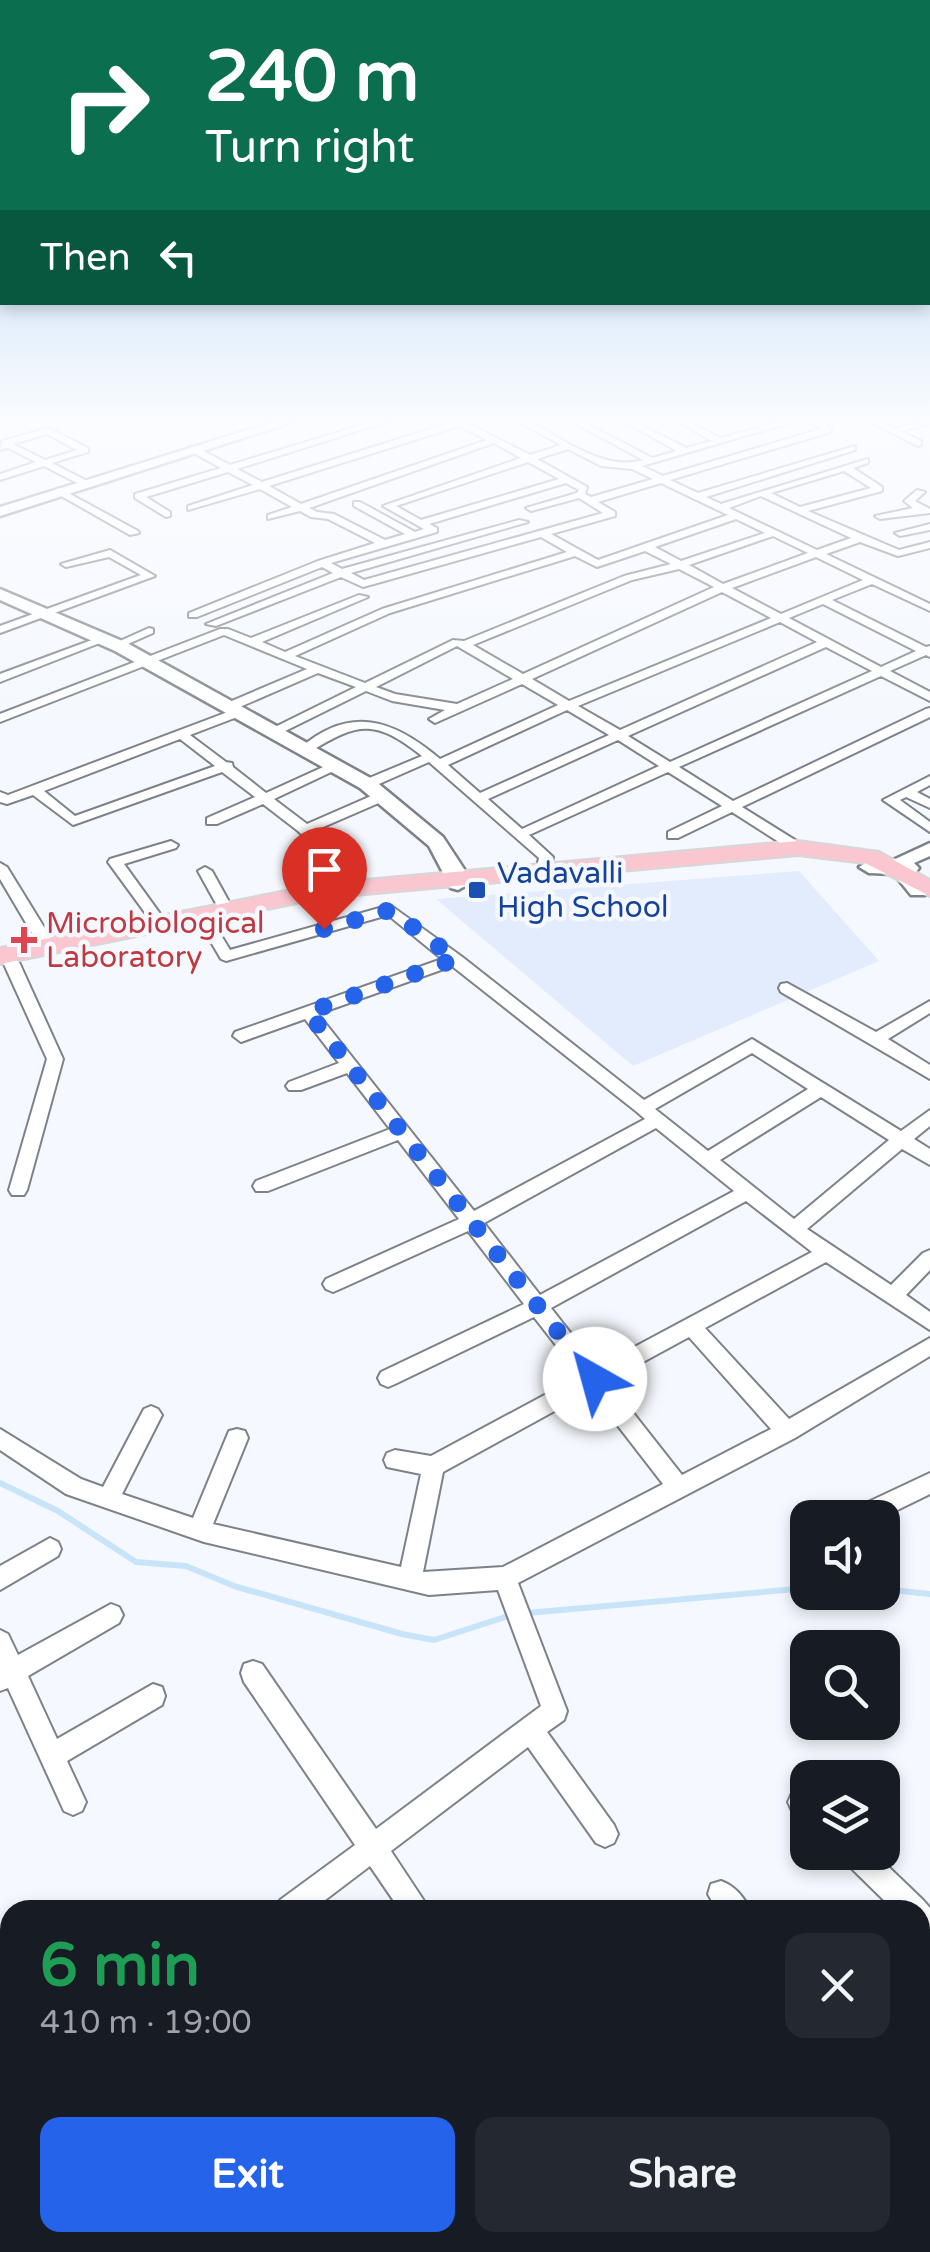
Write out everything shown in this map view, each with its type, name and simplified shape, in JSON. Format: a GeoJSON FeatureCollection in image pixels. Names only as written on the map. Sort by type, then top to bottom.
{"type":"FeatureCollection","features":[{"type":"Feature","properties":{"kind":"main road"},"geometry":{"type":"LineString","coordinates":[[544,873],[798,848],[912,871]]}},
{"type":"Feature","properties":{"kind":"main road"},"geometry":{"type":"LineString","coordinates":[[4,960],[363,886],[787,856],[912,871]]}},
{"type":"Feature","properties":{"kind":"main road"},"geometry":{"type":"LineString","coordinates":[[4,960],[47,945],[159,922],[458,880]]}},
{"type":"Feature","properties":{"kind":"street"},"geometry":{"type":"LineString","coordinates":[[122,526],[134,533]]}},
{"type":"Feature","properties":{"kind":"street"},"geometry":{"type":"LineString","coordinates":[[350,526],[384,543]]}},
{"type":"Feature","properties":{"kind":"street"},"geometry":{"type":"LineString","coordinates":[[398,526],[414,535]]}},
{"type":"Feature","properties":{"kind":"street"},"geometry":{"type":"LineString","coordinates":[[193,615],[322,563],[433,530],[426,526]]}},
{"type":"Feature","properties":{"kind":"street"},"geometry":{"type":"LineString","coordinates":[[212,624],[343,573],[509,526]]}},
{"type":"Feature","properties":{"kind":"street"},"geometry":{"type":"LineString","coordinates":[[322,563],[363,584],[567,526]]}},
{"type":"Feature","properties":{"kind":"street"},"geometry":{"type":"LineString","coordinates":[[542,533],[597,564],[704,526]]}},
{"type":"Feature","properties":{"kind":"street"},"geometry":{"type":"LineString","coordinates":[[761,526],[930,608]]}},
{"type":"Feature","properties":{"kind":"street"},"geometry":{"type":"LineString","coordinates":[[834,526],[898,552],[930,545]]}},
{"type":"Feature","properties":{"kind":"street"},"geometry":{"type":"LineString","coordinates":[[900,533],[930,527]]}},
{"type":"Feature","properties":{"kind":"street"},"geometry":{"type":"LineString","coordinates":[[464,645],[628,578],[773,532]]}},
{"type":"Feature","properties":{"kind":"street"},"geometry":{"type":"LineString","coordinates":[[435,719],[724,587],[860,538]]}},
{"type":"Feature","properties":{"kind":"street"},"geometry":{"type":"LineString","coordinates":[[646,547],[823,644],[930,697]]}},
{"type":"Feature","properties":{"kind":"street"},"geometry":{"type":"LineString","coordinates":[[284,656],[386,611],[577,552]]}},
{"type":"Feature","properties":{"kind":"street"},"geometry":{"type":"LineString","coordinates":[[0,630],[150,576],[110,553],[66,564]]}},
{"type":"Feature","properties":{"kind":"street"},"geometry":{"type":"LineString","coordinates":[[306,830],[435,761],[872,580]]}},
{"type":"Feature","properties":{"kind":"street"},"geometry":{"type":"LineString","coordinates":[[911,599],[930,591]]}},
{"type":"Feature","properties":{"kind":"street"},"geometry":{"type":"LineString","coordinates":[[0,594],[110,642],[337,766],[375,790],[453,862],[458,880]]}},
{"type":"Feature","properties":{"kind":"street"},"geometry":{"type":"LineString","coordinates":[[252,642],[363,597]]}},
{"type":"Feature","properties":{"kind":"street"},"geometry":{"type":"LineString","coordinates":[[821,599],[929,651]]}},
{"type":"Feature","properties":{"kind":"street"},"geometry":{"type":"LineString","coordinates":[[176,606],[224,631],[367,687],[392,696],[458,708]]}},
{"type":"Feature","properties":{"kind":"street"},"geometry":{"type":"LineString","coordinates":[[0,718],[224,631]]}},
{"type":"Feature","properties":{"kind":"street"},"geometry":{"type":"LineString","coordinates":[[0,678],[149,632]]}},
{"type":"Feature","properties":{"kind":"street"},"geometry":{"type":"LineString","coordinates":[[277,730],[458,642],[620,736],[798,848]]}},
{"type":"Feature","properties":{"kind":"street"},"geometry":{"type":"LineString","coordinates":[[479,798],[823,644]]}},
{"type":"Feature","properties":{"kind":"street"},"geometry":{"type":"LineString","coordinates":[[521,834],[879,670],[929,651]]}},
{"type":"Feature","properties":{"kind":"street"},"geometry":{"type":"LineString","coordinates":[[0,796],[6,800],[184,736],[316,668]]}},
{"type":"Feature","properties":{"kind":"street"},"geometry":{"type":"LineString","coordinates":[[673,835],[930,712]]}},
{"type":"Feature","properties":{"kind":"street"},"geometry":{"type":"LineString","coordinates":[[306,748],[349,725],[411,737],[546,857],[544,873]]}},
{"type":"Feature","properties":{"kind":"street"},"geometry":{"type":"LineString","coordinates":[[184,736],[306,830],[363,886]]}},
{"type":"Feature","properties":{"kind":"street"},"geometry":{"type":"LineString","coordinates":[[35,790],[73,821],[227,766]]}},
{"type":"Feature","properties":{"kind":"street"},"geometry":{"type":"LineString","coordinates":[[212,820],[337,766]]}},
{"type":"Feature","properties":{"kind":"street"},"geometry":{"type":"LineString","coordinates":[[930,780],[890,800],[930,828]]}},
{"type":"Feature","properties":{"kind":"street"},"geometry":{"type":"LineString","coordinates":[[907,792],[930,804]]}},
{"type":"Feature","properties":{"kind":"street"},"geometry":{"type":"LineString","coordinates":[[159,922],[115,862],[170,845]]}},
{"type":"Feature","properties":{"kind":"street"},"geometry":{"type":"LineString","coordinates":[[0,867],[47,945]]}},
{"type":"Feature","properties":{"kind":"street"},"geometry":{"type":"LineString","coordinates":[[205,871],[226,956],[390,910],[794,1230],[930,1322]]}},
{"type":"Feature","properties":{"kind":"street"},"geometry":{"type":"LineString","coordinates":[[241,1036],[456,959]]}},
{"type":"Feature","properties":{"kind":"street"},"geometry":{"type":"LineString","coordinates":[[4,960],[55,1059],[18,1190]]}},
{"type":"Feature","properties":{"kind":"street"},"geometry":{"type":"LineString","coordinates":[[787,988],[930,1073]]}},
{"type":"Feature","properties":{"kind":"street"},"geometry":{"type":"LineString","coordinates":[[876,1040],[930,1006]]}},
{"type":"Feature","properties":{"kind":"street"},"geometry":{"type":"LineString","coordinates":[[308,1012],[680,1488]]}},
{"type":"Feature","properties":{"kind":"street"},"geometry":{"type":"LineString","coordinates":[[333,1284],[470,1222],[650,1114],[752,1045],[930,1158]]}},
{"type":"Feature","properties":{"kind":"street"},"geometry":{"type":"LineString","coordinates":[[295,1086],[349,1066]]}},
{"type":"Feature","properties":{"kind":"street"},"geometry":{"type":"LineString","coordinates":[[707,1160],[821,1089]]}},
{"type":"Feature","properties":{"kind":"street"},"geometry":{"type":"LineString","coordinates":[[794,1230],[930,1116]]}},
{"type":"Feature","properties":{"kind":"street"},"geometry":{"type":"LineString","coordinates":[[262,1186],[400,1132]]}},
{"type":"Feature","properties":{"kind":"street"},"geometry":{"type":"LineString","coordinates":[[388,1378],[538,1306],[746,1193]]}},
{"type":"Feature","properties":{"kind":"street"},"geometry":{"type":"LineString","coordinates":[[395,1460],[433,1466],[694,1328],[826,1253]]}},
{"type":"Feature","properties":{"kind":"street"},"geometry":{"type":"LineString","coordinates":[[894,1296],[930,1258]]}},
{"type":"Feature","properties":{"kind":"street"},"geometry":{"type":"LineString","coordinates":[[694,1328],[787,1430]]}},
{"type":"Feature","properties":{"kind":"street"},"geometry":{"type":"LineString","coordinates":[[0,1438],[74,1487],[198,1530],[430,1584],[505,1578],[787,1430],[930,1346]]}},
{"type":"Feature","properties":{"kind":"street"},"geometry":{"type":"LineString","coordinates":[[108,1499],[151,1415]]}},
{"type":"Feature","properties":{"kind":"street"},"geometry":{"type":"LineString","coordinates":[[198,1530],[237,1438]]}},
{"type":"Feature","properties":{"kind":"street"},"geometry":{"type":"LineString","coordinates":[[410,1580],[433,1466]]}},
{"type":"Feature","properties":{"kind":"street"},"geometry":{"type":"LineString","coordinates":[[894,1500],[930,1483]]}},
{"type":"Feature","properties":{"kind":"street"},"geometry":{"type":"LineString","coordinates":[[0,1579],[50,1549]]}},
{"type":"Feature","properties":{"kind":"street"},"geometry":{"type":"LineString","coordinates":[[304,1900],[554,1711],[505,1578]]}},
{"type":"Feature","properties":{"kind":"street"},"geometry":{"type":"LineString","coordinates":[[7,1675],[111,1615]]}},
{"type":"Feature","properties":{"kind":"street"},"geometry":{"type":"LineString","coordinates":[[0,1642],[7,1675],[73,1802]]}},
{"type":"Feature","properties":{"kind":"street"},"geometry":{"type":"LineString","coordinates":[[253,1673],[408,1900]]}},
{"type":"Feature","properties":{"kind":"street"},"geometry":{"type":"LineString","coordinates":[[52,1756],[153,1696]]}},
{"type":"Feature","properties":{"kind":"street"},"geometry":{"type":"LineString","coordinates":[[530,1729],[604,1834]]}},
{"type":"Feature","properties":{"kind":"street"},"geometry":{"type":"LineString","coordinates":[[872,1870],[903,1900]]}},
{"type":"Feature","properties":{"kind":"shaded area"},"geometry":{"type":"Polygon","coordinates":[[[799,871],[879,961],[633,1066],[436,899],[799,871]]]}},
{"type":"Feature","properties":{"kind":"waterway"},"geometry":{"type":"LineString","coordinates":[[0,1483],[58,1511],[136,1562],[186,1566],[234,1586],[402,1634],[434,1640],[511,1615]]}},
{"type":"Feature","properties":{"kind":"waterway"},"geometry":{"type":"LineString","coordinates":[[527,1613],[790,1590]]}},
{"type":"Feature","properties":{"kind":"waterway"},"geometry":{"type":"LineString","coordinates":[[900,1591],[930,1594]]}},
{"type":"Feature","properties":{"kind":"place","name":"Vadavalli High School"},"geometry":{"type":"Point","coordinates":[477,890]}},
{"type":"Feature","properties":{"kind":"place","name":"Microbiological Laboratory"},"geometry":{"type":"Point","coordinates":[24,940]}},
{"type":"Feature","properties":{"kind":"route"},"geometry":{"type":"LineString","coordinates":[[324,929],[390,910],[456,959],[308,1012],[595,1379]]}}]}
